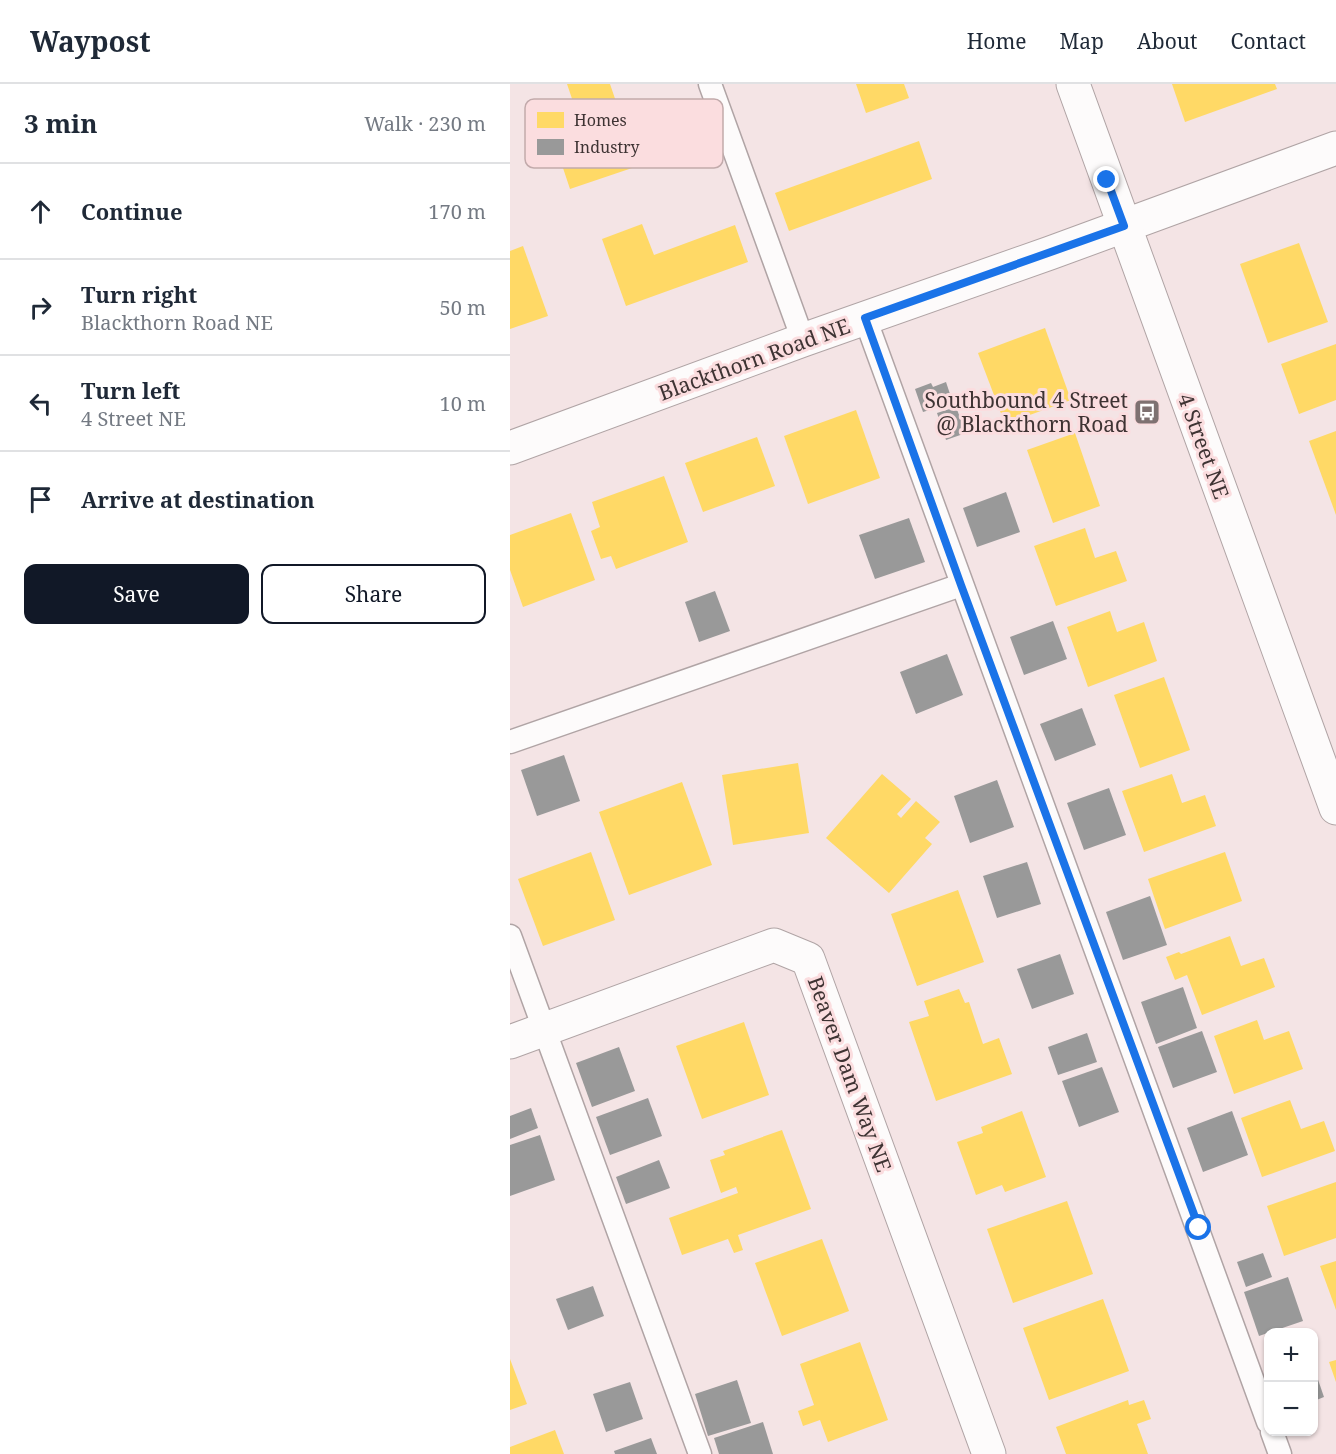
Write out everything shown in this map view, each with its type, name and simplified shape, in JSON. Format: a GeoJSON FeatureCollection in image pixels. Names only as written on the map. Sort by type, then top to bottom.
{"type":"FeatureCollection","features":[{"type":"Feature","properties":{"kind":"street","name":"4 Street NE"},"geometry":{"type":"LineString","coordinates":[[1073,84],[1336,808]]}},
{"type":"Feature","properties":{"kind":"street","name":"Blackthorn Road NE"},"geometry":{"type":"LineString","coordinates":[[510,448],[1336,148]]}},
{"type":"Feature","properties":{"kind":"street","name":"Beaver Dam Way NE"},"geometry":{"type":"LineString","coordinates":[[510,1042],[774,945],[808,959],[989,1454]]}},
{"type":"Feature","properties":{"kind":"lane"},"geometry":{"type":"LineString","coordinates":[[710,84],[715,99]]}},
{"type":"Feature","properties":{"kind":"lane"},"geometry":{"type":"LineString","coordinates":[[723,120],[803,340]]}},
{"type":"Feature","properties":{"kind":"lane"},"geometry":{"type":"LineString","coordinates":[[865,318],[1264,1408]]}},
{"type":"Feature","properties":{"kind":"lane"},"geometry":{"type":"LineString","coordinates":[[510,742],[961,585]]}},
{"type":"Feature","properties":{"kind":"lane"},"geometry":{"type":"LineString","coordinates":[[510,936],[700,1454]]}},
{"type":"Feature","properties":{"kind":"lane"},"geometry":{"type":"LineString","coordinates":[[1274,1436],[1280,1454]]}},
{"type":"Feature","properties":{"kind":"building: Homes"},"geometry":{"type":"Polygon","coordinates":[[[567,84],[610,84],[615,99],[572,99],[567,84]]]}},
{"type":"Feature","properties":{"kind":"building: Homes"},"geometry":{"type":"Polygon","coordinates":[[[856,84],[904,84],[909,98],[866,113],[856,84]]]}},
{"type":"Feature","properties":{"kind":"building: Homes"},"geometry":{"type":"Polygon","coordinates":[[[1172,84],[1275,84],[1277,89],[1185,122],[1172,84]]]}},
{"type":"Feature","properties":{"kind":"building: Homes"},"geometry":{"type":"Polygon","coordinates":[[[919,141],[932,179],[789,231],[775,193],[919,141]]]}},
{"type":"Feature","properties":{"kind":"building: Homes"},"geometry":{"type":"Polygon","coordinates":[[[563,168],[632,168],[570,189],[563,168]]]}},
{"type":"Feature","properties":{"kind":"building: Homes"},"geometry":{"type":"Polygon","coordinates":[[[642,224],[654,255],[735,225],[748,262],[626,306],[602,239],[642,224]]]}},
{"type":"Feature","properties":{"kind":"building: Homes"},"geometry":{"type":"Polygon","coordinates":[[[1299,243],[1328,322],[1268,343],[1240,264],[1299,243]]]}},
{"type":"Feature","properties":{"kind":"building: Homes"},"geometry":{"type":"Polygon","coordinates":[[[523,246],[548,316],[510,329],[510,251],[523,246]]]}},
{"type":"Feature","properties":{"kind":"building: Homes"},"geometry":{"type":"Polygon","coordinates":[[[1045,328],[1071,400],[1005,424],[978,353],[1045,328]]]}},
{"type":"Feature","properties":{"kind":"building: Homes"},"geometry":{"type":"Polygon","coordinates":[[[1336,344],[1336,400],[1299,414],[1281,364],[1336,344]]]}},
{"type":"Feature","properties":{"kind":"building: Homes"},"geometry":{"type":"Polygon","coordinates":[[[856,410],[880,478],[808,504],[784,436],[856,410]]]}},
{"type":"Feature","properties":{"kind":"building: Homes"},"geometry":{"type":"Polygon","coordinates":[[[1336,431],[1336,515],[1309,441],[1336,431]]]}},
{"type":"Feature","properties":{"kind":"building: Homes"},"geometry":{"type":"Polygon","coordinates":[[[1075,433],[1100,506],[1053,523],[1027,450],[1075,433]]]}},
{"type":"Feature","properties":{"kind":"building: Homes"},"geometry":{"type":"Polygon","coordinates":[[[757,437],[775,486],[703,512],[685,463],[757,437]]]}},
{"type":"Feature","properties":{"kind":"building: Homes"},"geometry":{"type":"Polygon","coordinates":[[[664,476],[688,542],[616,569],[611,556],[601,559],[591,531],[600,527],[592,502],[664,476]]]}},
{"type":"Feature","properties":{"kind":"building: Homes"},"geometry":{"type":"Polygon","coordinates":[[[571,513],[595,580],[523,607],[510,570],[510,535],[571,513]]]}},
{"type":"Feature","properties":{"kind":"building: Homes"},"geometry":{"type":"Polygon","coordinates":[[[1085,528],[1095,558],[1116,551],[1127,581],[1056,606],[1034,546],[1085,528]]]}},
{"type":"Feature","properties":{"kind":"building: Homes"},"geometry":{"type":"Polygon","coordinates":[[[1110,611],[1117,632],[1144,622],[1157,661],[1088,687],[1067,627],[1110,611]]]}},
{"type":"Feature","properties":{"kind":"building: Homes"},"geometry":{"type":"Polygon","coordinates":[[[1164,677],[1190,750],[1140,768],[1114,695],[1164,677]]]}},
{"type":"Feature","properties":{"kind":"building: Homes"},"geometry":{"type":"Polygon","coordinates":[[[798,763],[809,833],[733,845],[722,775],[798,763]]]}},
{"type":"Feature","properties":{"kind":"building: Homes"},"geometry":{"type":"Polygon","coordinates":[[[882,774],[911,799],[897,814],[901,818],[916,801],[940,822],[925,838],[932,844],[889,893],[826,838],[882,774]]]}},
{"type":"Feature","properties":{"kind":"building: Homes"},"geometry":{"type":"Polygon","coordinates":[[[1172,774],[1182,803],[1205,795],[1216,826],[1144,852],[1122,791],[1172,774]]]}},
{"type":"Feature","properties":{"kind":"building: Homes"},"geometry":{"type":"Polygon","coordinates":[[[682,782],[712,865],[629,895],[599,812],[682,782]]]}},
{"type":"Feature","properties":{"kind":"building: Homes"},"geometry":{"type":"Polygon","coordinates":[[[591,852],[615,920],[543,946],[518,879],[591,852]]]}},
{"type":"Feature","properties":{"kind":"building: Homes"},"geometry":{"type":"Polygon","coordinates":[[[1225,852],[1242,901],[1165,929],[1148,879],[1225,852]]]}},
{"type":"Feature","properties":{"kind":"building: Homes"},"geometry":{"type":"Polygon","coordinates":[[[958,890],[984,962],[917,986],[891,914],[958,890]]]}},
{"type":"Feature","properties":{"kind":"building: Homes"},"geometry":{"type":"Polygon","coordinates":[[[1230,936],[1241,966],[1264,958],[1275,987],[1202,1015],[1187,975],[1175,980],[1166,957],[1179,952],[1181,954],[1230,936]]]}},
{"type":"Feature","properties":{"kind":"building: Homes"},"geometry":{"type":"Polygon","coordinates":[[[959,989],[965,1003],[969,1002],[983,1044],[999,1038],[1012,1074],[936,1101],[909,1022],[929,1016],[924,1001],[959,989]]]}},
{"type":"Feature","properties":{"kind":"building: Homes"},"geometry":{"type":"Polygon","coordinates":[[[1257,1020],[1264,1040],[1289,1031],[1303,1069],[1234,1094],[1214,1036],[1257,1020]]]}},
{"type":"Feature","properties":{"kind":"building: Homes"},"geometry":{"type":"Polygon","coordinates":[[[744,1022],[769,1095],[702,1119],[676,1046],[744,1022]]]}},
{"type":"Feature","properties":{"kind":"building: Homes"},"geometry":{"type":"Polygon","coordinates":[[[1290,1100],[1301,1129],[1324,1121],[1335,1151],[1262,1177],[1241,1118],[1290,1100]]]}},
{"type":"Feature","properties":{"kind":"building: Homes"},"geometry":{"type":"Polygon","coordinates":[[[1022,1111],[1046,1177],[1005,1192],[1002,1185],[976,1195],[957,1142],[983,1133],[981,1127],[1022,1111]]]}},
{"type":"Feature","properties":{"kind":"building: Homes"},"geometry":{"type":"Polygon","coordinates":[[[782,1130],[811,1209],[738,1235],[743,1250],[734,1253],[728,1239],[682,1255],[669,1218],[738,1193],[736,1187],[721,1193],[710,1160],[725,1155],[723,1151],[782,1130]]]}},
{"type":"Feature","properties":{"kind":"building: Homes"},"geometry":{"type":"Polygon","coordinates":[[[1336,1182],[1336,1238],[1284,1256],[1267,1206],[1336,1182]]]}},
{"type":"Feature","properties":{"kind":"building: Homes"},"geometry":{"type":"Polygon","coordinates":[[[1067,1201],[1093,1274],[1013,1303],[987,1229],[1067,1201]]]}},
{"type":"Feature","properties":{"kind":"building: Homes"},"geometry":{"type":"Polygon","coordinates":[[[822,1239],[849,1311],[782,1336],[755,1263],[822,1239]]]}},
{"type":"Feature","properties":{"kind":"building: Homes"},"geometry":{"type":"Polygon","coordinates":[[[1336,1261],[1336,1310],[1320,1266],[1336,1261]]]}},
{"type":"Feature","properties":{"kind":"building: Homes"},"geometry":{"type":"Polygon","coordinates":[[[1103,1299],[1129,1371],[1049,1400],[1023,1328],[1103,1299]]]}},
{"type":"Feature","properties":{"kind":"building: Homes"},"geometry":{"type":"Polygon","coordinates":[[[860,1342],[888,1420],[828,1442],[820,1420],[803,1426],[798,1411],[814,1405],[800,1364],[860,1342]]]}},
{"type":"Feature","properties":{"kind":"building: Homes"},"geometry":{"type":"Polygon","coordinates":[[[510,1359],[527,1404],[510,1410],[510,1359]]]}},
{"type":"Feature","properties":{"kind":"building: Homes"},"geometry":{"type":"Polygon","coordinates":[[[1336,1360],[1336,1382],[1329,1362],[1336,1360]]]}},
{"type":"Feature","properties":{"kind":"building: Homes"},"geometry":{"type":"Polygon","coordinates":[[[1128,1400],[1129,1405],[1144,1400],[1151,1419],[1137,1424],[1148,1454],[1066,1454],[1056,1427],[1128,1400]]]}},
{"type":"Feature","properties":{"kind":"building: Homes"},"geometry":{"type":"Polygon","coordinates":[[[555,1430],[564,1454],[510,1454],[510,1447],[555,1430]]]}},
{"type":"Feature","properties":{"kind":"building: Industry"},"geometry":{"type":"Polygon","coordinates":[[[946,382],[951,397],[937,402],[939,407],[923,412],[915,389],[931,383],[933,387],[946,382]]]}},
{"type":"Feature","properties":{"kind":"building: Industry"},"geometry":{"type":"Polygon","coordinates":[[[956,407],[966,433],[946,440],[937,413],[956,407]]]}},
{"type":"Feature","properties":{"kind":"building: Industry"},"geometry":{"type":"Polygon","coordinates":[[[1006,492],[1020,532],[977,547],[963,508],[1006,492]]]}},
{"type":"Feature","properties":{"kind":"building: Industry"},"geometry":{"type":"Polygon","coordinates":[[[909,518],[925,562],[875,579],[859,535],[909,518]]]}},
{"type":"Feature","properties":{"kind":"building: Industry"},"geometry":{"type":"Polygon","coordinates":[[[715,591],[730,631],[699,642],[685,602],[715,591]]]}},
{"type":"Feature","properties":{"kind":"building: Industry"},"geometry":{"type":"Polygon","coordinates":[[[1053,621],[1067,659],[1024,675],[1010,637],[1053,621]]]}},
{"type":"Feature","properties":{"kind":"building: Industry"},"geometry":{"type":"Polygon","coordinates":[[[947,654],[963,695],[916,714],[900,672],[947,654]]]}},
{"type":"Feature","properties":{"kind":"building: Industry"},"geometry":{"type":"Polygon","coordinates":[[[1082,708],[1096,745],[1055,761],[1040,724],[1082,708]]]}},
{"type":"Feature","properties":{"kind":"building: Industry"},"geometry":{"type":"Polygon","coordinates":[[[564,755],[580,801],[537,816],[521,770],[564,755]]]}},
{"type":"Feature","properties":{"kind":"building: Industry"},"geometry":{"type":"Polygon","coordinates":[[[997,780],[1014,827],[970,843],[954,796],[997,780]]]}},
{"type":"Feature","properties":{"kind":"building: Industry"},"geometry":{"type":"Polygon","coordinates":[[[1109,788],[1126,835],[1084,850],[1067,803],[1109,788]]]}},
{"type":"Feature","properties":{"kind":"building: Industry"},"geometry":{"type":"Polygon","coordinates":[[[1027,862],[1041,904],[997,918],[983,876],[1027,862]]]}},
{"type":"Feature","properties":{"kind":"building: Industry"},"geometry":{"type":"Polygon","coordinates":[[[1150,896],[1167,945],[1123,960],[1106,912],[1150,896]]]}},
{"type":"Feature","properties":{"kind":"building: Industry"},"geometry":{"type":"Polygon","coordinates":[[[1060,954],[1074,994],[1032,1009],[1017,969],[1060,954]]]}},
{"type":"Feature","properties":{"kind":"building: Industry"},"geometry":{"type":"Polygon","coordinates":[[[1183,987],[1197,1028],[1156,1044],[1141,1002],[1183,987]]]}},
{"type":"Feature","properties":{"kind":"building: Industry"},"geometry":{"type":"Polygon","coordinates":[[[1202,1031],[1217,1072],[1173,1088],[1158,1047],[1202,1031]]]}},
{"type":"Feature","properties":{"kind":"building: Industry"},"geometry":{"type":"Polygon","coordinates":[[[1087,1033],[1097,1062],[1058,1075],[1048,1047],[1087,1033]]]}},
{"type":"Feature","properties":{"kind":"building: Industry"},"geometry":{"type":"Polygon","coordinates":[[[619,1047],[635,1091],[592,1107],[576,1063],[619,1047]]]}},
{"type":"Feature","properties":{"kind":"building: Industry"},"geometry":{"type":"Polygon","coordinates":[[[1102,1067],[1119,1112],[1079,1127],[1062,1081],[1102,1067]]]}},
{"type":"Feature","properties":{"kind":"building: Industry"},"geometry":{"type":"Polygon","coordinates":[[[648,1098],[662,1136],[610,1155],[596,1117],[648,1098]]]}},
{"type":"Feature","properties":{"kind":"building: Industry"},"geometry":{"type":"Polygon","coordinates":[[[531,1108],[538,1128],[510,1139],[510,1116],[531,1108]]]}},
{"type":"Feature","properties":{"kind":"building: Industry"},"geometry":{"type":"Polygon","coordinates":[[[1232,1111],[1248,1155],[1203,1172],[1187,1128],[1232,1111]]]}},
{"type":"Feature","properties":{"kind":"building: Industry"},"geometry":{"type":"Polygon","coordinates":[[[540,1135],[555,1180],[510,1196],[510,1145],[540,1135]]]}},
{"type":"Feature","properties":{"kind":"building: Industry"},"geometry":{"type":"Polygon","coordinates":[[[659,1160],[670,1188],[626,1204],[616,1177],[659,1160]]]}},
{"type":"Feature","properties":{"kind":"building: Industry"},"geometry":{"type":"Polygon","coordinates":[[[1263,1253],[1272,1277],[1246,1287],[1237,1262],[1263,1253]]]}},
{"type":"Feature","properties":{"kind":"building: Industry"},"geometry":{"type":"Polygon","coordinates":[[[1288,1277],[1303,1321],[1282,1328],[1264,1328],[1264,1334],[1259,1336],[1244,1292],[1288,1277]]]}},
{"type":"Feature","properties":{"kind":"building: Industry"},"geometry":{"type":"Polygon","coordinates":[[[593,1286],[604,1316],[568,1330],[556,1299],[593,1286]]]}},
{"type":"Feature","properties":{"kind":"building: Industry"},"geometry":{"type":"Polygon","coordinates":[[[737,1380],[751,1423],[708,1436],[695,1394],[737,1380]]]}},
{"type":"Feature","properties":{"kind":"building: Industry"},"geometry":{"type":"Polygon","coordinates":[[[1318,1380],[1324,1397],[1318,1399],[1318,1380]]]}},
{"type":"Feature","properties":{"kind":"building: Industry"},"geometry":{"type":"Polygon","coordinates":[[[630,1382],[643,1419],[606,1432],[593,1394],[630,1382]]]}},
{"type":"Feature","properties":{"kind":"building: Industry"},"geometry":{"type":"Polygon","coordinates":[[[763,1422],[773,1454],[719,1454],[714,1438],[763,1422]]]}},
{"type":"Feature","properties":{"kind":"building: Industry"},"geometry":{"type":"Polygon","coordinates":[[[651,1438],[657,1454],[615,1454],[614,1451],[651,1438]]]}},
{"type":"Feature","properties":{"kind":"place","name":"Southbound 4 Street @ Blackthorn Road"},"geometry":{"type":"Point","coordinates":[1147,412]}},
{"type":"Feature","properties":{"kind":"route"},"geometry":{"type":"LineString","coordinates":[[1107,180],[1124,226],[865,318],[961,585],[1199,1228]]}}]}
